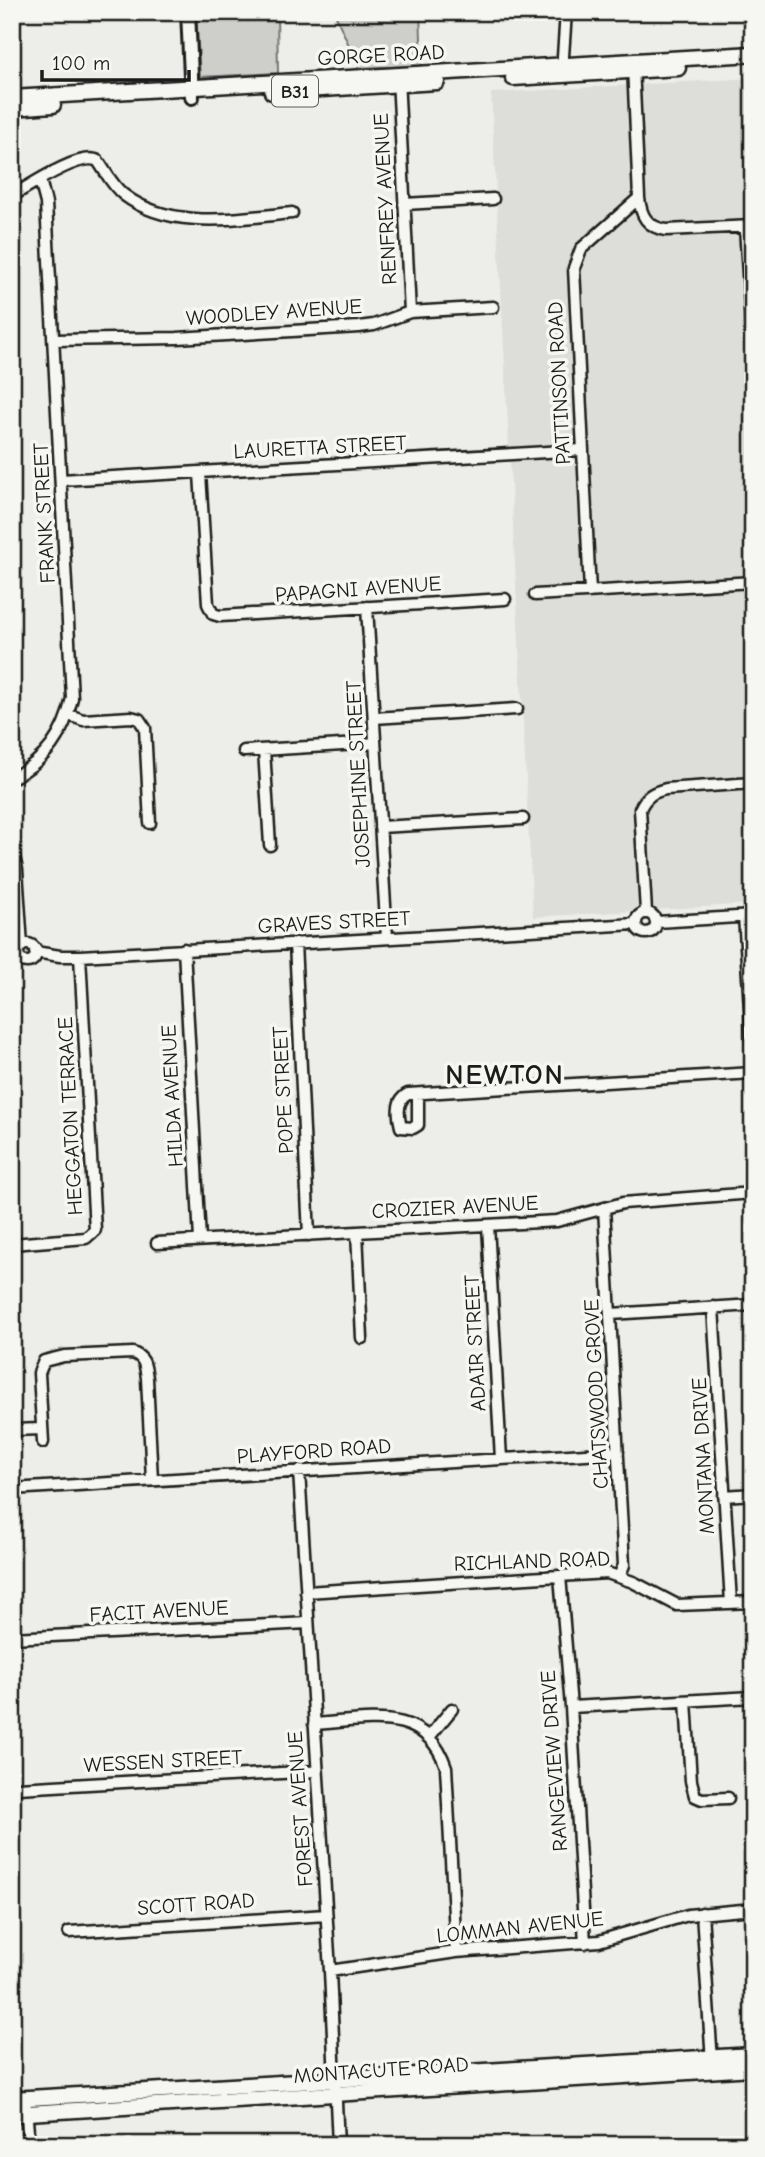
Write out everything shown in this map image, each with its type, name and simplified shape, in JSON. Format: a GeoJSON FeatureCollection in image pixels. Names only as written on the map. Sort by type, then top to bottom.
{"type":"FeatureCollection","features":[{"type":"Feature","properties":{"kind":"main road","name":"GORGE ROAD"},"geometry":{"type":"LineString","coordinates":[[12,108],[191,92],[562,70],[753,54]]}},
{"type":"Feature","properties":{"kind":"main road","name":"GORGE ROAD"},"geometry":{"type":"LineString","coordinates":[[633,65],[753,63]]}},
{"type":"Feature","properties":{"kind":"main road","name":"GORGE ROAD"},"geometry":{"type":"LineString","coordinates":[[12,98],[191,92]]}},
{"type":"Feature","properties":{"kind":"main road","name":"MONTACUTE ROAD"},"geometry":{"type":"LineString","coordinates":[[712,2064],[753,2055]]}},
{"type":"Feature","properties":{"kind":"main road","name":"MONTACUTE ROAD"},"geometry":{"type":"LineString","coordinates":[[19,2106],[712,2064],[753,2068]]}},
{"type":"Feature","properties":{"kind":"street"},"geometry":{"type":"LineString","coordinates":[[188,12],[191,92]]}},
{"type":"Feature","properties":{"kind":"street"},"geometry":{"type":"LineString","coordinates":[[562,70],[566,12]]}},
{"type":"Feature","properties":{"kind":"street"},"geometry":{"type":"LineString","coordinates":[[633,65],[639,198],[643,217],[656,228],[666,230],[749,226],[753,355]]}},
{"type":"Feature","properties":{"kind":"street","name":"RENFREY AVENUE"},"geometry":{"type":"LineString","coordinates":[[398,79],[410,312]]}},
{"type":"Feature","properties":{"kind":"street"},"geometry":{"type":"LineString","coordinates":[[12,196],[79,160],[93,158],[122,193],[137,204],[163,214],[202,220],[292,213]]}},
{"type":"Feature","properties":{"kind":"street","name":"FRANK STREET"},"geometry":{"type":"LineString","coordinates":[[12,778],[46,754],[61,733],[69,715],[72,698],[46,204],[40,180]]}},
{"type":"Feature","properties":{"kind":"street","name":"PATTINSON ROAD"},"geometry":{"type":"LineString","coordinates":[[590,593],[573,280],[576,261],[582,249],[639,198]]}},
{"type":"Feature","properties":{"kind":"street"},"geometry":{"type":"LineString","coordinates":[[404,204],[493,199]]}},
{"type":"Feature","properties":{"kind":"street","name":"WOODLEY AVENUE"},"geometry":{"type":"LineString","coordinates":[[54,340],[177,338],[359,327],[374,325],[410,312],[493,307]]}},
{"type":"Feature","properties":{"kind":"street","name":"LAURETTA STREET"},"geometry":{"type":"LineString","coordinates":[[61,480],[582,450]]}},
{"type":"Feature","properties":{"kind":"street","name":"PAPAGNI AVENUE"},"geometry":{"type":"LineString","coordinates":[[200,473],[208,604],[213,614],[220,616],[505,599]]}},
{"type":"Feature","properties":{"kind":"street"},"geometry":{"type":"LineString","coordinates":[[535,595],[753,582]]}},
{"type":"Feature","properties":{"kind":"street","name":"JOSEPHINE STREET"},"geometry":{"type":"LineString","coordinates":[[368,607],[387,938]]}},
{"type":"Feature","properties":{"kind":"street"},"geometry":{"type":"LineString","coordinates":[[374,718],[517,709]]}},
{"type":"Feature","properties":{"kind":"street"},"geometry":{"type":"LineString","coordinates":[[69,715],[83,720],[131,717],[139,719],[145,728],[150,823]]}},
{"type":"Feature","properties":{"kind":"street"},"geometry":{"type":"LineString","coordinates":[[244,751],[375,743]]}},
{"type":"Feature","properties":{"kind":"street"},"geometry":{"type":"LineString","coordinates":[[264,750],[270,845]]}},
{"type":"Feature","properties":{"kind":"street"},"geometry":{"type":"LineString","coordinates":[[646,912],[640,808],[644,800],[656,791],[666,789],[753,783]]}},
{"type":"Feature","properties":{"kind":"street"},"geometry":{"type":"LineString","coordinates":[[380,827],[523,820]]}},
{"type":"Feature","properties":{"kind":"street"},"geometry":{"type":"LineString","coordinates":[[12,848],[17,870],[22,946],[15,958],[30,962],[36,952],[30,945],[22,946]]}},
{"type":"Feature","properties":{"kind":"street"},"geometry":{"type":"LineString","coordinates":[[646,912],[653,914],[657,922],[654,930],[648,933],[641,932],[636,924],[640,915],[646,912]]}},
{"type":"Feature","properties":{"kind":"street"},"geometry":{"type":"LineString","coordinates":[[657,922],[748,916],[753,1054]]}},
{"type":"Feature","properties":{"kind":"street","name":"GRAVES STREET"},"geometry":{"type":"LineString","coordinates":[[36,952],[80,956],[636,924]]}},
{"type":"Feature","properties":{"kind":"street","name":"POPE STREET"},"geometry":{"type":"LineString","coordinates":[[295,943],[309,1235]]}},
{"type":"Feature","properties":{"kind":"street","name":"HILDA AVENUE"},"geometry":{"type":"LineString","coordinates":[[184,949],[200,1240]]}},
{"type":"Feature","properties":{"kind":"street","name":"HEGGATON TERRACE"},"geometry":{"type":"LineString","coordinates":[[12,1244],[86,1238],[95,1230],[80,956]]}},
{"type":"Feature","properties":{"kind":"street"},"geometry":{"type":"LineString","coordinates":[[418,1094],[753,1073]]}},
{"type":"Feature","properties":{"kind":"street","name":"CROZIER AVENUE"},"geometry":{"type":"LineString","coordinates":[[157,1243],[556,1221],[623,1203],[753,1193]]}},
{"type":"Feature","properties":{"kind":"street","name":"CHATSWOOD GROVE"},"geometry":{"type":"LineString","coordinates":[[604,1208],[624,1565],[620,1577]]}},
{"type":"Feature","properties":{"kind":"street","name":"ADAIR STREET"},"geometry":{"type":"LineString","coordinates":[[488,1225],[501,1459]]}},
{"type":"Feature","properties":{"kind":"street"},"geometry":{"type":"LineString","coordinates":[[357,1232],[362,1338]]}},
{"type":"Feature","properties":{"kind":"street"},"geometry":{"type":"LineString","coordinates":[[611,1314],[753,1305]]}},
{"type":"Feature","properties":{"kind":"street","name":"MONTANA DRIVE"},"geometry":{"type":"LineString","coordinates":[[713,1307],[731,1603]]}},
{"type":"Feature","properties":{"kind":"street"},"geometry":{"type":"LineString","coordinates":[[43,1441],[39,1373],[44,1361],[52,1358],[133,1353],[141,1356],[145,1362],[152,1480]]}},
{"type":"Feature","properties":{"kind":"street"},"geometry":{"type":"LineString","coordinates":[[12,1430],[42,1429]]}},
{"type":"Feature","properties":{"kind":"street","name":"PLAYFORD ROAD"},"geometry":{"type":"LineString","coordinates":[[12,1489],[618,1452]]}},
{"type":"Feature","properties":{"kind":"street","name":"FOREST AVENUE"},"geometry":{"type":"LineString","coordinates":[[299,1472],[338,2145]]}},
{"type":"Feature","properties":{"kind":"street"},"geometry":{"type":"LineString","coordinates":[[724,1496],[753,1494]]}},
{"type":"Feature","properties":{"kind":"street","name":"RICHLAND ROAD"},"geometry":{"type":"LineString","coordinates":[[306,1592],[607,1573],[677,1605],[753,1602]]}},
{"type":"Feature","properties":{"kind":"street","name":"RANGEVIEW DRIVE"},"geometry":{"type":"LineString","coordinates":[[560,1576],[571,1707],[584,1943]]}},
{"type":"Feature","properties":{"kind":"street","name":"FACIT AVENUE"},"geometry":{"type":"LineString","coordinates":[[12,1638],[308,1623]]}},
{"type":"Feature","properties":{"kind":"street"},"geometry":{"type":"LineString","coordinates":[[571,1707],[753,1697]]}},
{"type":"Feature","properties":{"kind":"street"},"geometry":{"type":"LineString","coordinates":[[686,1701],[695,1796],[702,1799],[728,1798]]}},
{"type":"Feature","properties":{"kind":"street"},"geometry":{"type":"LineString","coordinates":[[430,1736],[452,1709]]}},
{"type":"Feature","properties":{"kind":"street"},"geometry":{"type":"LineString","coordinates":[[314,1724],[398,1721],[430,1736],[437,1745],[446,1767],[456,1952]]}},
{"type":"Feature","properties":{"kind":"street","name":"WESSEN STREET"},"geometry":{"type":"LineString","coordinates":[[12,1787],[317,1771]]}},
{"type":"Feature","properties":{"kind":"street","name":"LOMMAN AVENUE"},"geometry":{"type":"LineString","coordinates":[[330,1971],[456,1952],[599,1941],[702,1913],[753,1909]]}},
{"type":"Feature","properties":{"kind":"street"},"geometry":{"type":"LineString","coordinates":[[702,1913],[712,2064]]}},
{"type":"Feature","properties":{"kind":"street","name":"SCOTT ROAD"},"geometry":{"type":"LineString","coordinates":[[69,1932],[326,1915]]}},
{"type":"Feature","properties":{"kind":"street"},"geometry":{"type":"LineString","coordinates":[[19,2106],[29,2145]]}},
{"type":"Feature","properties":{"kind":"shaded area"},"geometry":{"type":"Polygon","coordinates":[[[196,12],[420,12],[422,66],[359,68],[335,14],[277,14],[278,73],[200,77],[196,12]]]}},
{"type":"Feature","properties":{"kind":"shaded area"},"geometry":{"type":"Polygon","coordinates":[[[753,78],[753,904],[533,917],[491,93],[753,78]]]}},
{"type":"Feature","properties":{"kind":"district","name":"NEWTON"},"geometry":{"type":"Point","coordinates":[505,1074]}}]}
